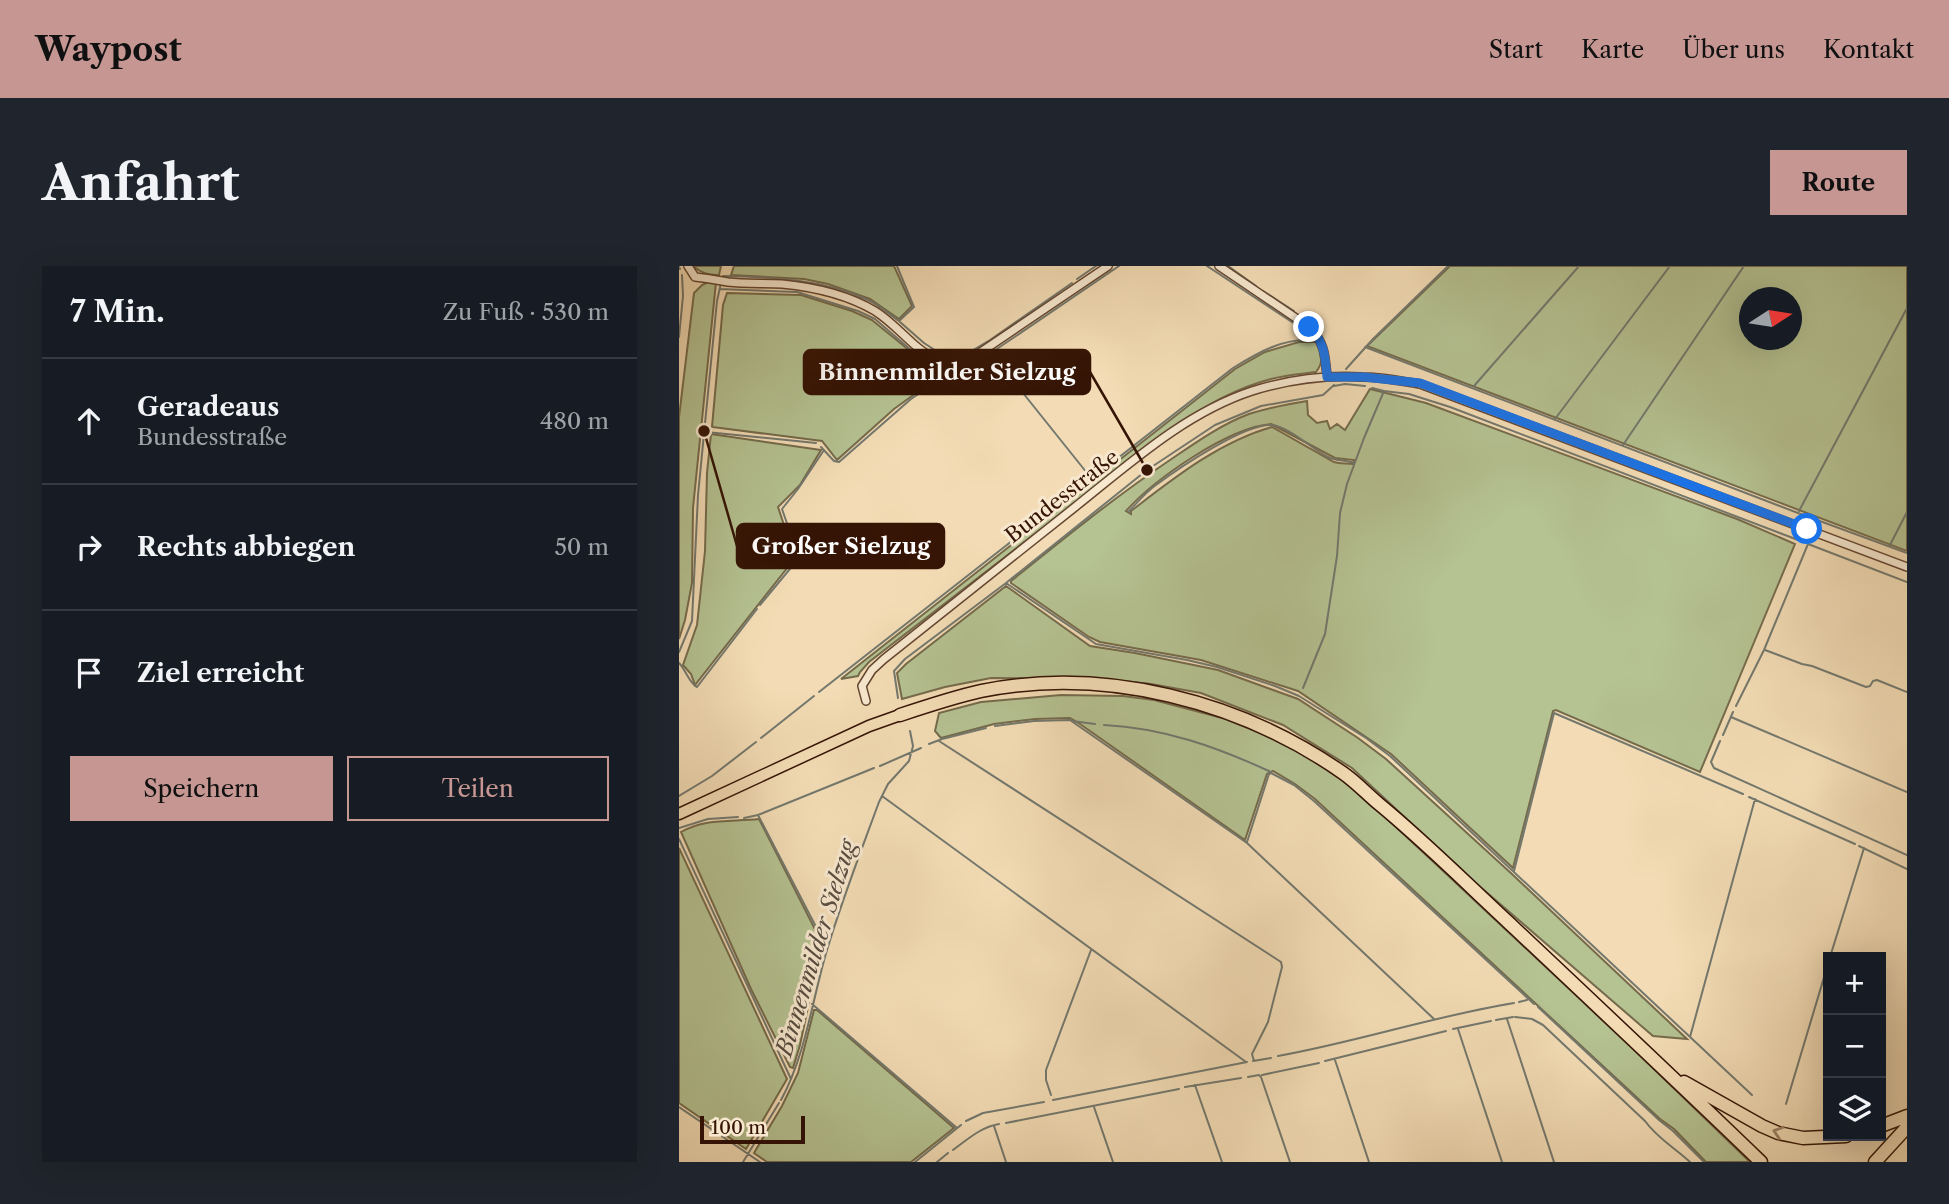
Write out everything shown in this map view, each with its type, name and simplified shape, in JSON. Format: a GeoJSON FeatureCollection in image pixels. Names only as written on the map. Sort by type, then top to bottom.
{"type":"FeatureCollection","features":[{"type":"Feature","properties":{"kind":"highway"},"geometry":{"type":"LineString","coordinates":[[900,715],[982,691],[1019,686],[1088,684],[1173,697],[1207,706],[1271,731],[1345,774],[1398,819],[1761,1162]]}},
{"type":"Feature","properties":{"kind":"highway"},"geometry":{"type":"LineString","coordinates":[[1671,1075],[1779,1133],[1803,1138],[1823,1137]]}},
{"type":"Feature","properties":{"kind":"highway"},"geometry":{"type":"LineString","coordinates":[[1886,1124],[1907,1116]]}},
{"type":"Feature","properties":{"kind":"highway"},"geometry":{"type":"LineString","coordinates":[[1875,1162],[1907,1127]]}},
{"type":"Feature","properties":{"kind":"main road"},"geometry":{"type":"LineString","coordinates":[[679,814],[869,726],[900,715]]}},
{"type":"Feature","properties":{"kind":"street"},"geometry":{"type":"LineString","coordinates":[[688,266],[695,277],[728,282],[800,286],[853,301],[876,312],[929,355],[941,362],[950,363],[975,356],[1108,266]]}},
{"type":"Feature","properties":{"kind":"street"},"geometry":{"type":"LineString","coordinates":[[1219,266],[1318,335],[1323,347],[1327,377]]}},
{"type":"Feature","properties":{"kind":"street","name":"Bundesstraße"},"geometry":{"type":"LineString","coordinates":[[866,701],[862,687],[872,670],[884,659],[1126,466],[1177,429],[1216,406],[1251,391],[1327,377],[1364,377],[1420,383],[1907,567]]}},
{"type":"Feature","properties":{"kind":"green space"},"geometry":{"type":"Polygon","coordinates":[[[693,266],[721,266],[719,275],[711,275],[693,266]]]}},
{"type":"Feature","properties":{"kind":"green space"},"geometry":{"type":"Polygon","coordinates":[[[734,266],[894,266],[912,306],[899,319],[870,299],[828,284],[804,279],[731,275],[734,266]]]}},
{"type":"Feature","properties":{"kind":"green space"},"geometry":{"type":"Polygon","coordinates":[[[1450,266],[1907,266],[1907,551],[1367,346],[1450,266]]]}},
{"type":"Feature","properties":{"kind":"green space"},"geometry":{"type":"Polygon","coordinates":[[[710,281],[716,282],[693,508],[692,583],[679,639],[679,417],[694,293],[710,281]]]}},
{"type":"Feature","properties":{"kind":"green space"},"geometry":{"type":"Polygon","coordinates":[[[727,293],[801,295],[852,311],[872,320],[926,364],[944,373],[894,409],[837,460],[822,441],[712,427],[723,305],[727,293]]]}},
{"type":"Feature","properties":{"kind":"green space"},"geometry":{"type":"Polygon","coordinates":[[[1299,342],[1319,342],[1322,358],[1316,372],[1276,378],[1246,387],[1210,404],[1176,425],[869,662],[858,676],[841,679],[1235,369],[1265,352],[1299,342]]]}},
{"type":"Feature","properties":{"kind":"green space"},"geometry":{"type":"Polygon","coordinates":[[[1370,389],[1426,403],[1737,519],[1795,544],[1700,772],[1553,711],[1513,868],[1391,754],[1298,691],[1201,660],[1100,642],[1011,583],[1129,489],[1198,441],[1238,418],[1307,401],[1308,415],[1317,423],[1327,421],[1330,429],[1337,424],[1345,430],[1370,389]],[[1271,424],[1253,428],[1213,445],[1173,470],[1126,511],[1131,514],[1131,511],[1164,486],[1215,451],[1272,427],[1334,462],[1353,464],[1354,460],[1335,458],[1271,424]]]}},
{"type":"Feature","properties":{"kind":"green space"},"geometry":{"type":"Polygon","coordinates":[[[711,434],[821,450],[800,485],[778,507],[795,558],[695,685],[691,674],[683,665],[697,625],[705,551],[711,434]]]}},
{"type":"Feature","properties":{"kind":"green space"},"geometry":{"type":"Polygon","coordinates":[[[1006,586],[1090,646],[1218,670],[1298,699],[1358,738],[1386,759],[1513,875],[1687,1039],[1653,1036],[1470,878],[1352,768],[1283,725],[1201,693],[1105,679],[991,678],[902,699],[897,673],[1006,586]]]}},
{"type":"Feature","properties":{"kind":"green space"},"geometry":{"type":"Polygon","coordinates":[[[1061,695],[1123,696],[1154,700],[1226,719],[1304,755],[1341,779],[1440,868],[1750,1162],[1706,1162],[1674,1129],[1660,1119],[1315,799],[1273,771],[1267,774],[1245,840],[1070,718],[994,724],[941,738],[935,731],[939,713],[981,702],[1061,695]]]}},
{"type":"Feature","properties":{"kind":"green space"},"geometry":{"type":"Polygon","coordinates":[[[759,819],[824,947],[793,1068],[790,1067],[751,989],[681,832],[699,824],[759,819]]]}},
{"type":"Feature","properties":{"kind":"green space"},"geometry":{"type":"Polygon","coordinates":[[[679,848],[787,1079],[746,1149],[679,1103],[679,848]]]}},
{"type":"Feature","properties":{"kind":"green space"},"geometry":{"type":"Polygon","coordinates":[[[814,1010],[954,1128],[911,1162],[767,1162],[754,1153],[798,1073],[814,1010]]]}},
{"type":"Feature","properties":{"kind":"waterway"},"geometry":{"type":"LineString","coordinates":[[723,276],[778,278],[815,283],[872,302],[899,321],[914,307],[897,266]]}},
{"type":"Feature","properties":{"kind":"waterway"},"geometry":{"type":"LineString","coordinates":[[1077,279],[1096,266]]}},
{"type":"Feature","properties":{"kind":"waterway"},"geometry":{"type":"LineString","coordinates":[[985,357],[1119,266]]}},
{"type":"Feature","properties":{"kind":"waterway"},"geometry":{"type":"LineString","coordinates":[[1207,266],[1314,339]]}},
{"type":"Feature","properties":{"kind":"waterway"},"geometry":{"type":"LineString","coordinates":[[1228,266],[1256,286]]}},
{"type":"Feature","properties":{"kind":"waterway","name":"Binnenmilder Sielzug"},"geometry":{"type":"LineString","coordinates":[[1346,369],[1448,266]]}},
{"type":"Feature","properties":{"kind":"waterway"},"geometry":{"type":"LineString","coordinates":[[1474,386],[1579,266]]}},
{"type":"Feature","properties":{"kind":"waterway"},"geometry":{"type":"LineString","coordinates":[[1555,419],[1670,266]]}},
{"type":"Feature","properties":{"kind":"waterway"},"geometry":{"type":"LineString","coordinates":[[1623,445],[1744,266]]}},
{"type":"Feature","properties":{"kind":"waterway"},"geometry":{"type":"LineString","coordinates":[[679,337],[682,275]]}},
{"type":"Feature","properties":{"kind":"waterway"},"geometry":{"type":"LineString","coordinates":[[679,652],[692,621],[698,495],[721,283]]}},
{"type":"Feature","properties":{"kind":"waterway"},"geometry":{"type":"LineString","coordinates":[[900,322],[944,356],[956,358],[990,340],[1072,283]]}},
{"type":"Feature","properties":{"kind":"waterway"},"geometry":{"type":"LineString","coordinates":[[720,289],[797,292],[858,311],[875,319],[919,357],[938,369]]}},
{"type":"Feature","properties":{"kind":"waterway"},"geometry":{"type":"LineString","coordinates":[[1263,291],[1294,311]]}},
{"type":"Feature","properties":{"kind":"waterway"},"geometry":{"type":"LineString","coordinates":[[1799,511],[1907,308]]}},
{"type":"Feature","properties":{"kind":"waterway"},"geometry":{"type":"LineString","coordinates":[[819,692],[1233,368],[1282,344],[1314,340]]}},
{"type":"Feature","properties":{"kind":"waterway"},"geometry":{"type":"LineString","coordinates":[[1365,347],[1907,553]]}},
{"type":"Feature","properties":{"kind":"waterway"},"geometry":{"type":"LineString","coordinates":[[991,353],[1091,478]]}},
{"type":"Feature","properties":{"kind":"waterway"},"geometry":{"type":"LineString","coordinates":[[821,447],[834,461],[839,462],[911,399],[950,373],[978,362]]}},
{"type":"Feature","properties":{"kind":"waterway","name":"Binnenmilder Sielzug"},"geometry":{"type":"LineString","coordinates":[[898,698],[894,671],[905,659],[1006,583],[1147,470],[1215,425],[1261,406],[1323,395],[1334,385]]}},
{"type":"Feature","properties":{"kind":"waterway"},"geometry":{"type":"LineString","coordinates":[[1334,386],[1365,386]]}},
{"type":"Feature","properties":{"kind":"waterway"},"geometry":{"type":"LineString","coordinates":[[1303,688],[1325,634],[1337,556],[1340,513],[1347,484],[1384,391],[1372,388]]}},
{"type":"Feature","properties":{"kind":"waterway"},"geometry":{"type":"LineString","coordinates":[[1384,391],[1409,394],[1450,407],[1798,540]]}},
{"type":"Feature","properties":{"kind":"waterway"},"geometry":{"type":"LineString","coordinates":[[1129,511],[1152,488],[1196,458],[1229,439],[1260,426],[1279,427],[1328,457],[1354,463]]}},
{"type":"Feature","properties":{"kind":"waterway"},"geometry":{"type":"LineString","coordinates":[[706,432],[816,443]]}},
{"type":"Feature","properties":{"kind":"waterway"},"geometry":{"type":"LineString","coordinates":[[760,605],[799,558],[782,509],[824,450]]}},
{"type":"Feature","properties":{"kind":"waterway"},"geometry":{"type":"LineString","coordinates":[[1890,545],[1907,512]]}},
{"type":"Feature","properties":{"kind":"waterway"},"geometry":{"type":"LineString","coordinates":[[1736,706],[1764,650],[1808,544],[1907,582]]}},
{"type":"Feature","properties":{"kind":"waterway"},"geometry":{"type":"LineString","coordinates":[[1006,583],[1096,644],[1217,667],[1275,686],[1299,696],[1366,738],[1390,756],[1752,1095]]}},
{"type":"Feature","properties":{"kind":"waterway"},"geometry":{"type":"LineString","coordinates":[[679,663],[697,687],[757,609]]}},
{"type":"Feature","properties":{"kind":"waterway"},"geometry":{"type":"LineString","coordinates":[[1765,650],[1866,687],[1877,680],[1907,692]]}},
{"type":"Feature","properties":{"kind":"waterway"},"geometry":{"type":"LineString","coordinates":[[761,738],[814,696]]}},
{"type":"Feature","properties":{"kind":"waterway"},"geometry":{"type":"LineString","coordinates":[[1723,735],[1733,712]]}},
{"type":"Feature","properties":{"kind":"waterway"},"geometry":{"type":"LineString","coordinates":[[1514,871],[1554,713],[1743,794]]}},
{"type":"Feature","properties":{"kind":"waterway"},"geometry":{"type":"LineString","coordinates":[[1731,717],[1907,792]]}},
{"type":"Feature","properties":{"kind":"waterway"},"geometry":{"type":"LineString","coordinates":[[995,726],[1070,720],[1247,843],[1434,1019]]}},
{"type":"Feature","properties":{"kind":"waterway"},"geometry":{"type":"LineString","coordinates":[[1072,721],[1095,724]]}},
{"type":"Feature","properties":{"kind":"waterway"},"geometry":{"type":"LineString","coordinates":[[1104,725],[1148,730],[1190,740],[1271,772]]}},
{"type":"Feature","properties":{"kind":"waterway"},"geometry":{"type":"LineString","coordinates":[[929,744],[986,728]]}},
{"type":"Feature","properties":{"kind":"waterway","name":"Binnenmilder Sielzug"},"geometry":{"type":"LineString","coordinates":[[781,1100],[803,1046],[833,931],[879,802],[888,784],[909,761],[913,746],[910,731]]}},
{"type":"Feature","properties":{"kind":"waterway"},"geometry":{"type":"LineString","coordinates":[[939,741],[1281,962],[1268,1022],[1252,1054],[1254,1061]]}},
{"type":"Feature","properties":{"kind":"waterway"},"geometry":{"type":"LineString","coordinates":[[1720,741],[1711,762],[1714,768],[1907,855]]}},
{"type":"Feature","properties":{"kind":"waterway"},"geometry":{"type":"LineString","coordinates":[[679,796],[712,776],[756,742]]}},
{"type":"Feature","properties":{"kind":"waterway"},"geometry":{"type":"LineString","coordinates":[[880,766],[921,748]]}},
{"type":"Feature","properties":{"kind":"waterway"},"geometry":{"type":"LineString","coordinates":[[744,818],[758,815],[874,768]]}},
{"type":"Feature","properties":{"kind":"waterway"},"geometry":{"type":"LineString","coordinates":[[1247,842],[1271,773],[1294,785],[1314,801],[1534,1004]]}},
{"type":"Feature","properties":{"kind":"waterway"},"geometry":{"type":"LineString","coordinates":[[882,796],[1246,1062]]}},
{"type":"Feature","properties":{"kind":"waterway"},"geometry":{"type":"LineString","coordinates":[[1749,797],[1855,844]]}},
{"type":"Feature","properties":{"kind":"waterway"},"geometry":{"type":"LineString","coordinates":[[1690,1037],[1755,799]]}},
{"type":"Feature","properties":{"kind":"waterway"},"geometry":{"type":"LineString","coordinates":[[758,815],[827,948]]}},
{"type":"Feature","properties":{"kind":"waterway"},"geometry":{"type":"LineString","coordinates":[[679,828],[708,819],[738,817]]}},
{"type":"Feature","properties":{"kind":"waterway"},"geometry":{"type":"LineString","coordinates":[[679,839],[791,1079]]}},
{"type":"Feature","properties":{"kind":"waterway"},"geometry":{"type":"LineString","coordinates":[[1859,846],[1907,869]]}},
{"type":"Feature","properties":{"kind":"waterway"},"geometry":{"type":"LineString","coordinates":[[1832,952],[1864,848]]}},
{"type":"Feature","properties":{"kind":"waterway"},"geometry":{"type":"LineString","coordinates":[[1051,1095],[1046,1070],[1091,950]]}},
{"type":"Feature","properties":{"kind":"waterway"},"geometry":{"type":"LineString","coordinates":[[1786,1104],[1823,981]]}},
{"type":"Feature","properties":{"kind":"waterway"},"geometry":{"type":"LineString","coordinates":[[1519,1002],[1527,1000]]}},
{"type":"Feature","properties":{"kind":"waterway"},"geometry":{"type":"LineString","coordinates":[[1278,1056],[1514,1003]]}},
{"type":"Feature","properties":{"kind":"waterway"},"geometry":{"type":"LineString","coordinates":[[812,1004],[957,1128]]}},
{"type":"Feature","properties":{"kind":"waterway"},"geometry":{"type":"LineString","coordinates":[[1538,1007],[1704,1162]]}},
{"type":"Feature","properties":{"kind":"waterway"},"geometry":{"type":"LineString","coordinates":[[1496,1020],[1513,1017]]}},
{"type":"Feature","properties":{"kind":"waterway"},"geometry":{"type":"LineString","coordinates":[[1515,1017],[1532,1019],[1543,1025],[1655,1133],[1690,1162]]}},
{"type":"Feature","properties":{"kind":"waterway"},"geometry":{"type":"LineString","coordinates":[[1507,1019],[1554,1162]]}},
{"type":"Feature","properties":{"kind":"waterway"},"geometry":{"type":"LineString","coordinates":[[1453,1029],[1491,1021]]}},
{"type":"Feature","properties":{"kind":"waterway"},"geometry":{"type":"LineString","coordinates":[[1458,1029],[1502,1162]]}},
{"type":"Feature","properties":{"kind":"waterway"},"geometry":{"type":"LineString","coordinates":[[1325,1061],[1446,1031]]}},
{"type":"Feature","properties":{"kind":"waterway"},"geometry":{"type":"LineString","coordinates":[[1253,1061],[1271,1058]]}},
{"type":"Feature","properties":{"kind":"waterway"},"geometry":{"type":"LineString","coordinates":[[1335,1060],[1369,1162]]}},
{"type":"Feature","properties":{"kind":"waterway"},"geometry":{"type":"LineString","coordinates":[[1053,1100],[1247,1062]]}},
{"type":"Feature","properties":{"kind":"waterway"},"geometry":{"type":"LineString","coordinates":[[1262,1075],[1319,1063]]}},
{"type":"Feature","properties":{"kind":"waterway"},"geometry":{"type":"LineString","coordinates":[[1248,1077],[1261,1077],[1290,1162]]}},
{"type":"Feature","properties":{"kind":"waterway"},"geometry":{"type":"LineString","coordinates":[[1185,1087],[1241,1078]]}},
{"type":"Feature","properties":{"kind":"waterway"},"geometry":{"type":"LineString","coordinates":[[1195,1085],[1222,1162]]}},
{"type":"Feature","properties":{"kind":"waterway"},"geometry":{"type":"LineString","coordinates":[[1006,1123],[1179,1089]]}},
{"type":"Feature","properties":{"kind":"waterway"},"geometry":{"type":"LineString","coordinates":[[966,1121],[983,1113],[1044,1102]]}},
{"type":"Feature","properties":{"kind":"waterway","name":"Binnenmilder Sielzug"},"geometry":{"type":"LineString","coordinates":[[743,1162],[779,1103]]}},
{"type":"Feature","properties":{"kind":"waterway"},"geometry":{"type":"LineString","coordinates":[[679,1107],[760,1162]]}},
{"type":"Feature","properties":{"kind":"waterway"},"geometry":{"type":"LineString","coordinates":[[1094,1107],[1113,1162]]}},
{"type":"Feature","properties":{"kind":"waterway"},"geometry":{"type":"LineString","coordinates":[[953,1150],[980,1131],[999,1124]]}},
{"type":"Feature","properties":{"kind":"waterway"},"geometry":{"type":"LineString","coordinates":[[915,1162],[961,1125]]}},
{"type":"Feature","properties":{"kind":"waterway"},"geometry":{"type":"LineString","coordinates":[[994,1126],[1006,1162]]}},
{"type":"Feature","properties":{"kind":"waterway"},"geometry":{"type":"LineString","coordinates":[[937,1162],[948,1153]]}},
{"type":"Feature","properties":{"kind":"place","name":"Großer Sielzug"},"geometry":{"type":"Point","coordinates":[704,431]}},
{"type":"Feature","properties":{"kind":"place","name":"Binnenmilder Sielzug"},"geometry":{"type":"Point","coordinates":[1147,470]}},
{"type":"Feature","properties":{"kind":"route"},"geometry":{"type":"LineString","coordinates":[[1309,327],[1318,335],[1323,347],[1327,377],[1364,377],[1420,383],[1807,529]]}}]}
